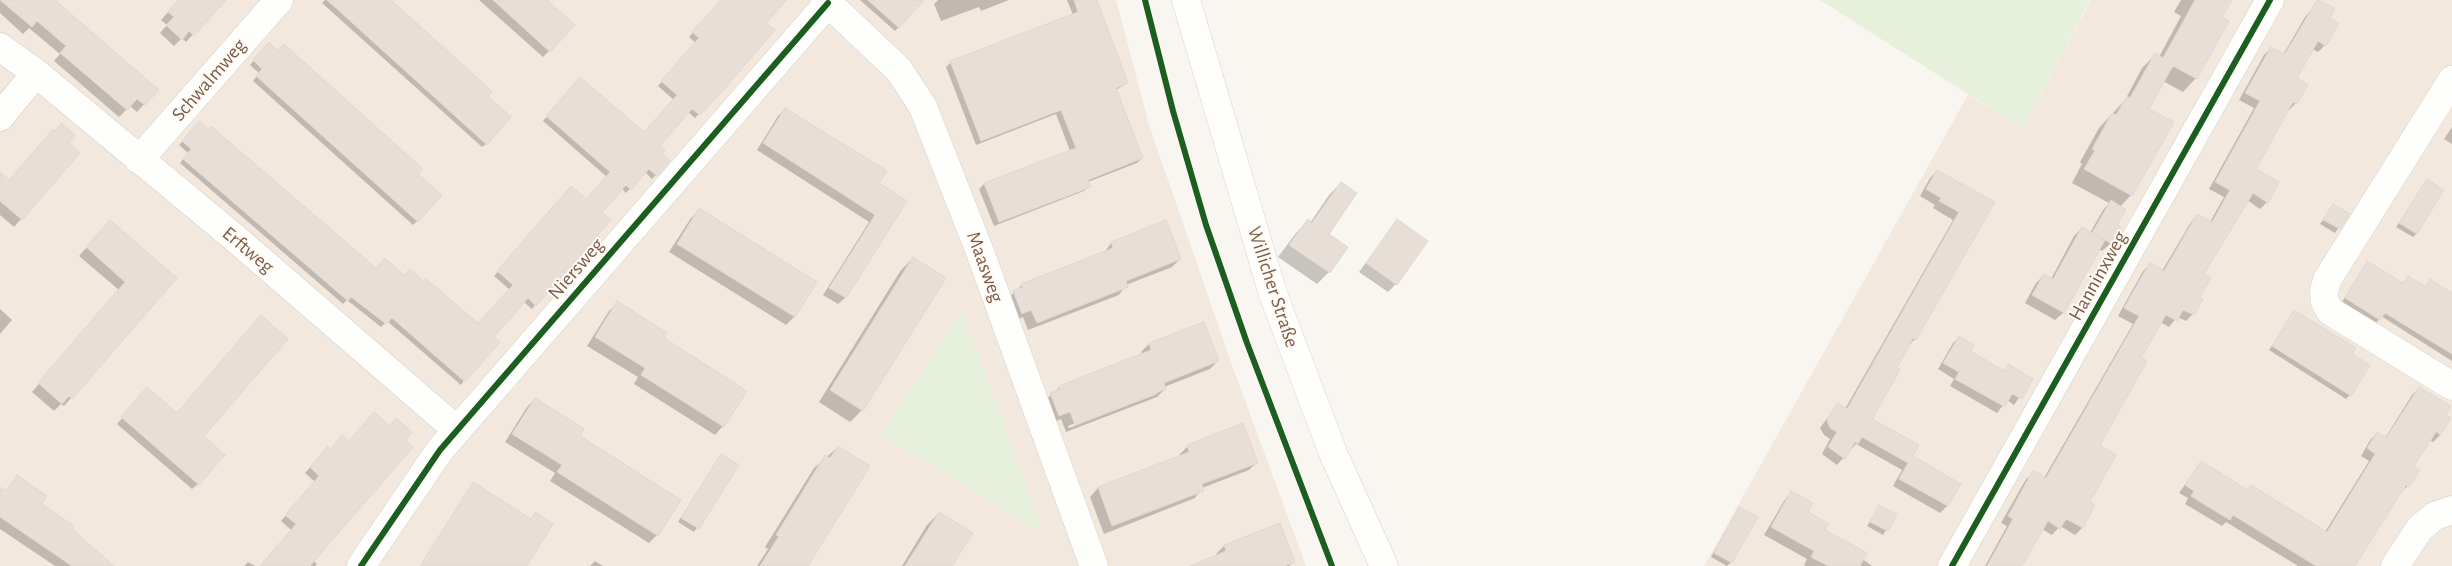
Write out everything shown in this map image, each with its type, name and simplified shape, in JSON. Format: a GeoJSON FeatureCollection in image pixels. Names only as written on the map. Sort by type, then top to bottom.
{"type":"FeatureCollection","features":[{"type":"Feature","properties":{"kind":"street","name":"Schwalmweg"},"geometry":{"type":"LineString","coordinates":[[139,160],[279,0]]}},
{"type":"Feature","properties":{"kind":"street","name":"Willicher Straße"},"geometry":{"type":"LineString","coordinates":[[1186,0],[1273,294],[1333,452],[1384,566]]}},
{"type":"Feature","properties":{"kind":"street","name":"Hanninxweg"},"geometry":{"type":"LineString","coordinates":[[1952,566],[2270,0]]}},
{"type":"Feature","properties":{"kind":"street","name":"Niersweg"},"geometry":{"type":"LineString","coordinates":[[361,566],[440,450],[826,1]]}},
{"type":"Feature","properties":{"kind":"street","name":"Maasweg"},"geometry":{"type":"LineString","coordinates":[[826,1],[898,70],[923,108],[980,252],[1094,566]]}},
{"type":"Feature","properties":{"kind":"street","name":"Erftweg"},"geometry":{"type":"LineString","coordinates":[[0,48],[36,73],[236,239],[457,430]]}},
{"type":"Feature","properties":{"kind":"street"},"geometry":{"type":"LineString","coordinates":[[0,117],[36,73]]}},
{"type":"Feature","properties":{"kind":"street"},"geometry":{"type":"LineString","coordinates":[[2452,80],[2328,280],[2324,291],[2325,302],[2330,310],[2452,386]]}},
{"type":"Feature","properties":{"kind":"street"},"geometry":{"type":"LineString","coordinates":[[2395,566],[2420,528],[2444,513]]}},
{"type":"Feature","properties":{"kind":"shaded area"},"geometry":{"type":"Polygon","coordinates":[[[0,0],[1116,0],[1149,125],[1232,365],[1306,566],[0,566],[0,0]]]}},
{"type":"Feature","properties":{"kind":"shaded area"},"geometry":{"type":"Polygon","coordinates":[[[2091,0],[2452,0],[2452,566],[1704,566],[1968,95],[2023,129],[2091,0]]]}},
{"type":"Feature","properties":{"kind":"green space"},"geometry":{"type":"Polygon","coordinates":[[[1820,0],[2090,0],[2023,129],[1820,0]]]}},
{"type":"Feature","properties":{"kind":"green space"},"geometry":{"type":"Polygon","coordinates":[[[962,310],[1045,535],[880,434],[962,310]]]}},
{"type":"Feature","properties":{"kind":"building"},"geometry":{"type":"Polygon","coordinates":[[[0,0],[55,0],[159,90],[145,105],[137,99],[127,110],[60,53],[66,46],[37,21],[32,27],[0,0]]]}},
{"type":"Feature","properties":{"kind":"building"},"geometry":{"type":"Polygon","coordinates":[[[178,0],[226,0],[194,36],[189,31],[182,40],[166,25],[174,17],[168,12],[178,0]]]}},
{"type":"Feature","properties":{"kind":"building"},"geometry":{"type":"Polygon","coordinates":[[[327,0],[391,0],[492,91],[488,96],[511,117],[487,145],[327,0]]]}},
{"type":"Feature","properties":{"kind":"building"},"geometry":{"type":"Polygon","coordinates":[[[493,0],[547,0],[575,25],[550,52],[493,0]]]}},
{"type":"Feature","properties":{"kind":"building"},"geometry":{"type":"Polygon","coordinates":[[[721,0],[787,0],[766,23],[775,30],[726,87],[700,115],[692,109],[660,146],[665,150],[662,154],[670,161],[657,176],[649,169],[631,190],[626,185],[602,213],[611,220],[536,306],[528,298],[494,337],[500,342],[465,382],[392,318],[386,324],[351,297],[348,301],[183,159],[191,149],[182,141],[199,121],[208,129],[211,126],[376,268],[385,258],[404,275],[410,269],[423,281],[425,278],[478,323],[513,285],[497,271],[571,186],[586,199],[610,172],[546,116],[580,77],[644,132],[677,95],[661,81],[699,38],[692,32],[721,0]]]}},
{"type":"Feature","properties":{"kind":"building"},"geometry":{"type":"Polygon","coordinates":[[[868,0],[924,0],[899,28],[868,0]]]}},
{"type":"Feature","properties":{"kind":"building"},"geometry":{"type":"Polygon","coordinates":[[[1074,0],[1097,0],[1128,83],[1116,88],[1143,158],[1088,180],[1091,187],[999,222],[984,183],[1076,148],[1061,110],[981,141],[950,61],[1078,12],[1074,0]]]}},
{"type":"Feature","properties":{"kind":"building"},"geometry":{"type":"Polygon","coordinates":[[[2195,0],[2232,0],[2222,17],[2229,21],[2197,79],[2173,66],[2149,109],[2174,122],[2132,196],[2084,169],[2095,150],[2092,149],[2112,113],[2116,115],[2127,96],[2130,98],[2155,53],[2163,58],[2195,0]]]}},
{"type":"Feature","properties":{"kind":"building"},"geometry":{"type":"Polygon","coordinates":[[[2317,0],[2335,8],[2330,18],[2339,23],[2326,46],[2318,41],[2297,78],[2308,85],[2297,104],[2293,102],[2256,169],[2279,182],[2268,203],[2253,193],[2204,274],[2211,278],[2200,297],[2203,299],[2194,315],[2183,310],[2177,321],[2166,315],[2141,358],[2147,361],[2100,445],[2116,455],[2090,502],[2095,505],[2083,528],[2066,519],[2060,529],[2048,521],[2022,566],[1987,566],[2013,519],[2008,516],[2033,470],[2046,478],[2139,316],[2124,308],[2150,262],[2164,271],[2197,214],[2212,222],[2230,190],[2215,182],[2260,101],[2245,93],[2271,47],[2285,54],[2317,0]]]}},
{"type":"Feature","properties":{"kind":"building"},"geometry":{"type":"Polygon","coordinates":[[[269,42],[278,51],[284,44],[423,169],[418,174],[442,195],[418,222],[256,76],[262,69],[253,60],[269,42]]]}},
{"type":"Feature","properties":{"kind":"building"},"geometry":{"type":"Polygon","coordinates":[[[785,108],[887,171],[879,183],[907,201],[846,298],[829,288],[875,215],[763,143],[785,108]]]}},
{"type":"Feature","properties":{"kind":"building"},"geometry":{"type":"Polygon","coordinates":[[[61,123],[76,136],[69,143],[80,153],[22,220],[0,201],[0,172],[9,180],[53,129],[55,131],[61,123]]]}},
{"type":"Feature","properties":{"kind":"building"},"geometry":{"type":"Polygon","coordinates":[[[1937,170],[1995,202],[1916,340],[1913,338],[1897,368],[1900,370],[1872,419],[1919,445],[1913,456],[1961,484],[1948,506],[1899,479],[1908,463],[1862,437],[1858,444],[1855,442],[1845,459],[1828,447],[1837,432],[1830,428],[1827,420],[1837,403],[1847,409],[1959,212],[1939,201],[1941,198],[1926,189],[1937,170]]]}},
{"type":"Feature","properties":{"kind":"building"},"geometry":{"type":"Polygon","coordinates":[[[2427,179],[2444,190],[2417,234],[2399,223],[2427,179]]]}},
{"type":"Feature","properties":{"kind":"building"},"geometry":{"type":"Polygon","coordinates":[[[1341,182],[1357,193],[1329,234],[1348,247],[1330,273],[1289,245],[1308,219],[1312,223],[1341,182]]]}},
{"type":"Feature","properties":{"kind":"building"},"geometry":{"type":"Polygon","coordinates":[[[2111,200],[2126,210],[2117,225],[2121,227],[2112,244],[2092,233],[2111,200]]]}},
{"type":"Feature","properties":{"kind":"building"},"geometry":{"type":"Polygon","coordinates":[[[2333,204],[2350,214],[2340,229],[2323,220],[2333,204]]]}},
{"type":"Feature","properties":{"kind":"building"},"geometry":{"type":"Polygon","coordinates":[[[699,208],[817,282],[795,317],[677,244],[699,208]]]}},
{"type":"Feature","properties":{"kind":"building"},"geometry":{"type":"Polygon","coordinates":[[[1397,219],[1428,241],[1397,285],[1366,263],[1397,219]]]}},
{"type":"Feature","properties":{"kind":"building"},"geometry":{"type":"Polygon","coordinates":[[[110,220],[177,278],[72,399],[69,396],[62,404],[38,383],[125,282],[86,247],[110,220]]]}},
{"type":"Feature","properties":{"kind":"building"},"geometry":{"type":"Polygon","coordinates":[[[1166,220],[1181,259],[1126,281],[1128,287],[1037,323],[1031,310],[1022,314],[1013,291],[1023,287],[1021,284],[1113,248],[1111,242],[1166,220]]]}},
{"type":"Feature","properties":{"kind":"building"},"geometry":{"type":"Polygon","coordinates":[[[2082,227],[2105,240],[2064,313],[2032,295],[2044,274],[2053,279],[2082,227]]]}},
{"type":"Feature","properties":{"kind":"building"},"geometry":{"type":"Polygon","coordinates":[[[913,257],[946,278],[863,411],[830,390],[913,257]]]}},
{"type":"Feature","properties":{"kind":"building"},"geometry":{"type":"Polygon","coordinates":[[[2367,261],[2403,283],[2408,276],[2426,287],[2430,279],[2452,293],[2452,354],[2385,313],[2380,320],[2345,298],[2367,261]]]}},
{"type":"Feature","properties":{"kind":"building"},"geometry":{"type":"Polygon","coordinates":[[[617,301],[667,333],[664,338],[747,391],[724,427],[641,375],[645,368],[595,337],[617,301]]]}},
{"type":"Feature","properties":{"kind":"building"},"geometry":{"type":"Polygon","coordinates":[[[2294,310],[2356,348],[2352,354],[2370,365],[2351,396],[2272,346],[2294,310]]]}},
{"type":"Feature","properties":{"kind":"building"},"geometry":{"type":"Polygon","coordinates":[[[261,315],[288,339],[204,436],[225,455],[199,485],[121,417],[147,387],[177,413],[261,315]]]}},
{"type":"Feature","properties":{"kind":"building"},"geometry":{"type":"Polygon","coordinates":[[[1204,322],[1219,361],[1164,383],[1166,389],[1075,425],[1070,412],[1059,416],[1050,393],[1060,389],[1059,386],[1151,350],[1149,343],[1204,322]]]}},
{"type":"Feature","properties":{"kind":"building"},"geometry":{"type":"Polygon","coordinates":[[[1959,336],[1974,345],[1971,351],[2004,371],[2008,364],[2033,379],[2022,399],[2012,394],[2005,407],[1955,379],[1959,372],[1943,363],[1959,336]]]}},
{"type":"Feature","properties":{"kind":"building"},"geometry":{"type":"Polygon","coordinates":[[[2419,387],[2451,406],[2446,415],[2451,418],[2441,435],[2436,432],[2414,466],[2420,470],[2409,487],[2406,485],[2355,566],[2316,566],[2233,515],[2230,520],[2210,508],[2191,496],[2194,491],[2185,485],[2201,461],[2248,490],[2251,485],[2327,532],[2375,454],[2367,448],[2377,432],[2386,438],[2419,387]]]}},
{"type":"Feature","properties":{"kind":"building"},"geometry":{"type":"Polygon","coordinates":[[[535,398],[584,429],[580,436],[681,500],[658,536],[557,472],[562,465],[512,434],[535,398]]]}},
{"type":"Feature","properties":{"kind":"building"},"geometry":{"type":"Polygon","coordinates":[[[374,412],[390,426],[396,418],[412,432],[405,440],[413,447],[310,566],[260,566],[296,524],[285,515],[319,476],[310,467],[328,446],[331,449],[342,435],[349,441],[374,412]]]}},
{"type":"Feature","properties":{"kind":"building"},"geometry":{"type":"Polygon","coordinates":[[[1243,423],[1258,463],[1202,484],[1204,491],[1112,526],[1098,487],[1189,452],[1187,445],[1243,423]]]}},
{"type":"Feature","properties":{"kind":"building"},"geometry":{"type":"Polygon","coordinates":[[[838,446],[870,466],[808,566],[760,566],[779,536],[776,535],[825,455],[830,458],[838,446]]]}},
{"type":"Feature","properties":{"kind":"building"},"geometry":{"type":"Polygon","coordinates":[[[721,454],[739,465],[699,529],[681,518],[721,454]]]}},
{"type":"Feature","properties":{"kind":"building"},"geometry":{"type":"Polygon","coordinates":[[[17,475],[47,496],[42,504],[74,526],[72,529],[114,566],[72,566],[0,517],[0,487],[6,491],[17,475]]]}},
{"type":"Feature","properties":{"kind":"building"},"geometry":{"type":"Polygon","coordinates":[[[473,482],[531,519],[535,512],[553,524],[527,566],[420,566],[473,482]]]}},
{"type":"Feature","properties":{"kind":"building"},"geometry":{"type":"Polygon","coordinates":[[[1791,491],[1813,503],[1808,512],[1829,524],[1825,530],[1867,553],[1860,566],[1828,566],[1811,557],[1814,551],[1771,527],[1791,491]]]}},
{"type":"Feature","properties":{"kind":"building"},"geometry":{"type":"Polygon","coordinates":[[[1879,505],[1897,514],[1888,531],[1870,522],[1879,505]]]}},
{"type":"Feature","properties":{"kind":"building"},"geometry":{"type":"Polygon","coordinates":[[[1739,507],[1758,517],[1732,563],[1714,553],[1739,507]]]}},
{"type":"Feature","properties":{"kind":"building"},"geometry":{"type":"Polygon","coordinates":[[[939,512],[973,533],[952,566],[905,566],[939,512]]]}},
{"type":"Feature","properties":{"kind":"building"},"geometry":{"type":"Polygon","coordinates":[[[1280,523],[1295,562],[1284,566],[1190,566],[1226,551],[1224,545],[1280,523]]]}},
{"type":"Feature","properties":{"kind":"cycle path"},"geometry":{"type":"LineString","coordinates":[[1145,0],[1173,111],[1206,225],[1247,343],[1332,566]]}},
{"type":"Feature","properties":{"kind":"cycle path"},"geometry":{"type":"LineString","coordinates":[[1952,566],[2270,0]]}},
{"type":"Feature","properties":{"kind":"cycle path"},"geometry":{"type":"LineString","coordinates":[[361,566],[440,450],[828,3]]}}]}
